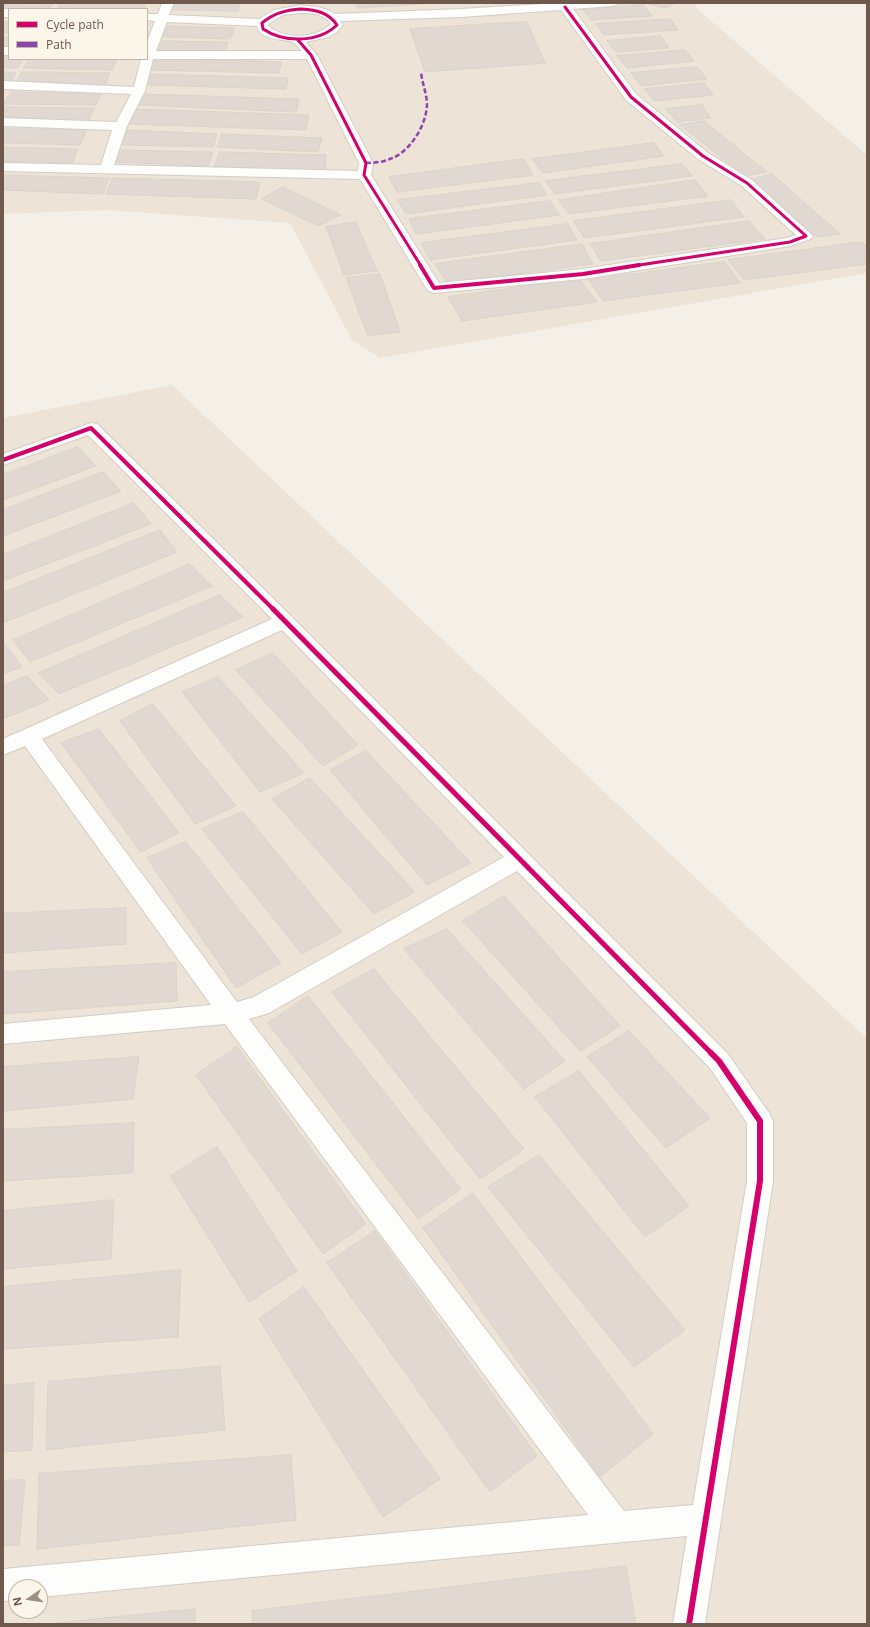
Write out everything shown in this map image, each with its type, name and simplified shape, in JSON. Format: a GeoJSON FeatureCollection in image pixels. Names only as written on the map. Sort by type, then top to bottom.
{"type":"FeatureCollection","features":[{"type":"Feature","properties":{"kind":"street"},"geometry":{"type":"LineString","coordinates":[[168,3],[148,55],[311,54]]}},
{"type":"Feature","properties":{"kind":"street"},"geometry":{"type":"LineString","coordinates":[[334,18],[458,8],[565,7],[612,3]]}},
{"type":"Feature","properties":{"kind":"street"},"geometry":{"type":"LineString","coordinates":[[297,39],[311,54],[366,162],[364,175],[434,288],[583,274],[790,242],[806,236],[747,183],[703,156],[631,97],[565,7]]}},
{"type":"Feature","properties":{"kind":"street"},"geometry":{"type":"LineString","coordinates":[[295,10],[315,10],[327,13],[334,18],[336,25],[330,32],[316,37],[297,39],[282,38],[270,34],[263,29],[262,23],[266,18],[275,13],[295,10]]}},
{"type":"Feature","properties":{"kind":"street"},"geometry":{"type":"LineString","coordinates":[[148,17],[262,23]]}},
{"type":"Feature","properties":{"kind":"street"},"geometry":{"type":"LineString","coordinates":[[106,170],[120,126],[139,90],[147,60]]}},
{"type":"Feature","properties":{"kind":"street"},"geometry":{"type":"LineString","coordinates":[[3,85],[139,90]]}},
{"type":"Feature","properties":{"kind":"street"},"geometry":{"type":"LineString","coordinates":[[3,122],[120,126]]}},
{"type":"Feature","properties":{"kind":"street"},"geometry":{"type":"LineString","coordinates":[[3,167],[364,175]]}},
{"type":"Feature","properties":{"kind":"street"},"geometry":{"type":"LineString","coordinates":[[3,460],[91,428],[285,621],[720,1061],[760,1121],[760,1181],[689,1624]]}},
{"type":"Feature","properties":{"kind":"street"},"geometry":{"type":"LineString","coordinates":[[3,748],[285,621]]}},
{"type":"Feature","properties":{"kind":"street"},"geometry":{"type":"LineString","coordinates":[[29,736],[231,1013],[618,1528]]}},
{"type":"Feature","properties":{"kind":"street"},"geometry":{"type":"LineString","coordinates":[[3,1034],[231,1013],[260,1006],[519,859]]}},
{"type":"Feature","properties":{"kind":"street"},"geometry":{"type":"LineString","coordinates":[[3,1585],[706,1519]]}},
{"type":"Feature","properties":{"kind":"shaded area"},"geometry":{"type":"Polygon","coordinates":[[[3,3],[699,3],[695,7],[867,155],[867,273],[380,358],[352,340],[290,223],[106,210],[3,214],[3,3]]]}},
{"type":"Feature","properties":{"kind":"shaded area"},"geometry":{"type":"Polygon","coordinates":[[[172,385],[867,1039],[867,1624],[3,1624],[3,418],[172,385]]]}},
{"type":"Feature","properties":{"kind":"building"},"geometry":{"type":"Polygon","coordinates":[[[3,3],[54,3],[50,8],[3,7],[3,3]]]}},
{"type":"Feature","properties":{"kind":"building"},"geometry":{"type":"Polygon","coordinates":[[[61,3],[147,3],[144,8],[58,8],[61,3]]]}},
{"type":"Feature","properties":{"kind":"building"},"geometry":{"type":"Polygon","coordinates":[[[174,3],[240,3],[238,11],[171,10],[174,3]]]}},
{"type":"Feature","properties":{"kind":"building"},"geometry":{"type":"Polygon","coordinates":[[[355,3],[437,3],[358,8],[355,3]]]}},
{"type":"Feature","properties":{"kind":"building"},"geometry":{"type":"Polygon","coordinates":[[[646,3],[676,3],[666,8],[646,3]]]}},
{"type":"Feature","properties":{"kind":"building"},"geometry":{"type":"Polygon","coordinates":[[[643,5],[652,16],[591,20],[583,10],[643,5]]]}},
{"type":"Feature","properties":{"kind":"building"},"geometry":{"type":"Polygon","coordinates":[[[670,19],[678,30],[604,35],[596,24],[670,19]]]}},
{"type":"Feature","properties":{"kind":"building"},"geometry":{"type":"Polygon","coordinates":[[[3,22],[8,22],[8,33],[3,33],[3,22]]]}},
{"type":"Feature","properties":{"kind":"building"},"geometry":{"type":"Polygon","coordinates":[[[527,22],[545,63],[425,72],[410,29],[527,22]]]}},
{"type":"Feature","properties":{"kind":"building"},"geometry":{"type":"Polygon","coordinates":[[[168,26],[235,28],[230,39],[163,37],[168,26]]]}},
{"type":"Feature","properties":{"kind":"building"},"geometry":{"type":"Polygon","coordinates":[[[661,36],[669,48],[616,52],[607,41],[661,36]]]}},
{"type":"Feature","properties":{"kind":"building"},"geometry":{"type":"Polygon","coordinates":[[[3,37],[8,37],[8,48],[3,48],[3,37]]]}},
{"type":"Feature","properties":{"kind":"building"},"geometry":{"type":"Polygon","coordinates":[[[160,41],[228,42],[224,53],[155,51],[160,41]]]}},
{"type":"Feature","properties":{"kind":"building"},"geometry":{"type":"Polygon","coordinates":[[[685,50],[694,61],[627,68],[617,56],[685,50]]]}},
{"type":"Feature","properties":{"kind":"building"},"geometry":{"type":"Polygon","coordinates":[[[3,56],[8,56],[8,60],[22,60],[18,68],[3,68],[3,56]]]}},
{"type":"Feature","properties":{"kind":"building"},"geometry":{"type":"Polygon","coordinates":[[[154,58],[281,62],[279,73],[150,70],[154,58]]]}},
{"type":"Feature","properties":{"kind":"building"},"geometry":{"type":"Polygon","coordinates":[[[28,60],[117,60],[112,70],[24,68],[28,60]]]}},
{"type":"Feature","properties":{"kind":"building"},"geometry":{"type":"Polygon","coordinates":[[[697,67],[707,79],[641,86],[631,73],[697,67]]]}},
{"type":"Feature","properties":{"kind":"building"},"geometry":{"type":"Polygon","coordinates":[[[3,72],[16,73],[10,83],[3,82],[3,72]]]}},
{"type":"Feature","properties":{"kind":"building"},"geometry":{"type":"Polygon","coordinates":[[[22,72],[110,73],[105,86],[16,82],[22,72]]]}},
{"type":"Feature","properties":{"kind":"building"},"geometry":{"type":"Polygon","coordinates":[[[149,74],[288,78],[286,89],[145,85],[149,74]]]}},
{"type":"Feature","properties":{"kind":"building"},"geometry":{"type":"Polygon","coordinates":[[[704,83],[713,95],[654,101],[645,89],[704,83]]]}},
{"type":"Feature","properties":{"kind":"building"},"geometry":{"type":"Polygon","coordinates":[[[12,92],[101,94],[96,105],[3,104],[12,92]]]}},
{"type":"Feature","properties":{"kind":"building"},"geometry":{"type":"Polygon","coordinates":[[[141,94],[299,99],[296,112],[137,105],[141,94]]]}},
{"type":"Feature","properties":{"kind":"building"},"geometry":{"type":"Polygon","coordinates":[[[702,105],[711,118],[677,122],[666,109],[702,105]]]}},
{"type":"Feature","properties":{"kind":"building"},"geometry":{"type":"Polygon","coordinates":[[[3,107],[94,108],[88,122],[3,119],[3,107]]]}},
{"type":"Feature","properties":{"kind":"building"},"geometry":{"type":"Polygon","coordinates":[[[133,109],[309,115],[306,130],[128,124],[133,109]]]}},
{"type":"Feature","properties":{"kind":"building"},"geometry":{"type":"Polygon","coordinates":[[[704,121],[767,172],[744,176],[680,125],[704,121]]]}},
{"type":"Feature","properties":{"kind":"building"},"geometry":{"type":"Polygon","coordinates":[[[3,129],[87,129],[80,145],[3,143],[3,129]]]}},
{"type":"Feature","properties":{"kind":"building"},"geometry":{"type":"Polygon","coordinates":[[[127,130],[217,134],[213,147],[122,145],[127,130]]]}},
{"type":"Feature","properties":{"kind":"building"},"geometry":{"type":"Polygon","coordinates":[[[222,134],[322,138],[318,152],[218,147],[222,134]]]}},
{"type":"Feature","properties":{"kind":"building"},"geometry":{"type":"Polygon","coordinates":[[[654,143],[664,156],[543,173],[532,159],[654,143]]]}},
{"type":"Feature","properties":{"kind":"building"},"geometry":{"type":"Polygon","coordinates":[[[3,147],[77,149],[73,163],[3,161],[3,147]]]}},
{"type":"Feature","properties":{"kind":"building"},"geometry":{"type":"Polygon","coordinates":[[[119,150],[213,152],[208,166],[115,162],[119,150]]]}},
{"type":"Feature","properties":{"kind":"building"},"geometry":{"type":"Polygon","coordinates":[[[220,152],[326,155],[325,171],[214,168],[220,152]]]}},
{"type":"Feature","properties":{"kind":"building"},"geometry":{"type":"Polygon","coordinates":[[[524,159],[533,175],[397,192],[389,177],[524,159]]]}},
{"type":"Feature","properties":{"kind":"building"},"geometry":{"type":"Polygon","coordinates":[[[682,164],[692,176],[555,194],[545,181],[682,164]]]}},
{"type":"Feature","properties":{"kind":"building"},"geometry":{"type":"Polygon","coordinates":[[[772,174],[840,234],[817,237],[750,180],[772,174]]]}},
{"type":"Feature","properties":{"kind":"building"},"geometry":{"type":"Polygon","coordinates":[[[3,175],[109,178],[103,194],[3,190],[3,175]]]}},
{"type":"Feature","properties":{"kind":"building"},"geometry":{"type":"Polygon","coordinates":[[[113,178],[260,182],[256,199],[106,194],[113,178]]]}},
{"type":"Feature","properties":{"kind":"building"},"geometry":{"type":"Polygon","coordinates":[[[695,180],[708,196],[569,214],[559,200],[695,180]]]}},
{"type":"Feature","properties":{"kind":"building"},"geometry":{"type":"Polygon","coordinates":[[[539,183],[547,195],[406,214],[398,200],[539,183]]]}},
{"type":"Feature","properties":{"kind":"building"},"geometry":{"type":"Polygon","coordinates":[[[283,187],[341,215],[318,226],[262,199],[283,187]]]}},
{"type":"Feature","properties":{"kind":"building"},"geometry":{"type":"Polygon","coordinates":[[[731,200],[744,217],[584,238],[574,221],[731,200]]]}},
{"type":"Feature","properties":{"kind":"building"},"geometry":{"type":"Polygon","coordinates":[[[550,201],[560,215],[416,234],[409,219],[550,201]]]}},
{"type":"Feature","properties":{"kind":"building"},"geometry":{"type":"Polygon","coordinates":[[[749,221],[765,239],[601,261],[590,244],[749,221]]]}},
{"type":"Feature","properties":{"kind":"building"},"geometry":{"type":"Polygon","coordinates":[[[356,222],[377,271],[344,275],[326,227],[356,222]]]}},
{"type":"Feature","properties":{"kind":"building"},"geometry":{"type":"Polygon","coordinates":[[[568,224],[577,240],[430,260],[421,243],[568,224]]]}},
{"type":"Feature","properties":{"kind":"building"},"geometry":{"type":"Polygon","coordinates":[[[862,242],[867,247],[867,264],[744,280],[728,260],[862,242]]]}},
{"type":"Feature","properties":{"kind":"building"},"geometry":{"type":"Polygon","coordinates":[[[582,244],[593,264],[447,283],[435,264],[582,244]]]}},
{"type":"Feature","properties":{"kind":"building"},"geometry":{"type":"Polygon","coordinates":[[[725,262],[740,283],[603,301],[589,280],[725,262]]]}},
{"type":"Feature","properties":{"kind":"building"},"geometry":{"type":"Polygon","coordinates":[[[380,274],[400,332],[368,336],[346,278],[380,274]]]}},
{"type":"Feature","properties":{"kind":"building"},"geometry":{"type":"Polygon","coordinates":[[[579,279],[597,302],[462,321],[448,297],[579,279]]]}},
{"type":"Feature","properties":{"kind":"building"},"geometry":{"type":"Polygon","coordinates":[[[78,447],[96,466],[3,500],[3,475],[78,447]]]}},
{"type":"Feature","properties":{"kind":"building"},"geometry":{"type":"Polygon","coordinates":[[[103,472],[121,491],[3,536],[3,510],[103,472]]]}},
{"type":"Feature","properties":{"kind":"building"},"geometry":{"type":"Polygon","coordinates":[[[134,503],[151,524],[3,581],[3,555],[134,503]]]}},
{"type":"Feature","properties":{"kind":"building"},"geometry":{"type":"Polygon","coordinates":[[[160,530],[177,552],[3,623],[3,593],[160,530]]]}},
{"type":"Feature","properties":{"kind":"building"},"geometry":{"type":"Polygon","coordinates":[[[190,564],[212,586],[30,662],[13,640],[190,564]]]}},
{"type":"Feature","properties":{"kind":"building"},"geometry":{"type":"Polygon","coordinates":[[[220,595],[243,617],[59,694],[39,673],[220,595]]]}},
{"type":"Feature","properties":{"kind":"building"},"geometry":{"type":"Polygon","coordinates":[[[3,642],[22,667],[3,674],[3,642]]]}},
{"type":"Feature","properties":{"kind":"building"},"geometry":{"type":"Polygon","coordinates":[[[273,653],[358,745],[323,766],[236,670],[273,653]]]}},
{"type":"Feature","properties":{"kind":"building"},"geometry":{"type":"Polygon","coordinates":[[[27,676],[49,700],[3,719],[3,686],[27,676]]]}},
{"type":"Feature","properties":{"kind":"building"},"geometry":{"type":"Polygon","coordinates":[[[218,677],[304,773],[260,792],[182,692],[218,677]]]}},
{"type":"Feature","properties":{"kind":"building"},"geometry":{"type":"Polygon","coordinates":[[[153,704],[236,806],[195,824],[120,721],[153,704]]]}},
{"type":"Feature","properties":{"kind":"building"},"geometry":{"type":"Polygon","coordinates":[[[99,729],[179,833],[141,852],[61,743],[99,729]]]}},
{"type":"Feature","properties":{"kind":"building"},"geometry":{"type":"Polygon","coordinates":[[[366,751],[471,863],[427,885],[330,770],[366,751]]]}},
{"type":"Feature","properties":{"kind":"building"},"geometry":{"type":"Polygon","coordinates":[[[310,778],[415,892],[374,914],[272,799],[310,778]]]}},
{"type":"Feature","properties":{"kind":"building"},"geometry":{"type":"Polygon","coordinates":[[[243,812],[342,932],[302,954],[202,829],[243,812]]]}},
{"type":"Feature","properties":{"kind":"building"},"geometry":{"type":"Polygon","coordinates":[[[186,842],[281,963],[236,988],[147,858],[186,842]]]}},
{"type":"Feature","properties":{"kind":"building"},"geometry":{"type":"Polygon","coordinates":[[[504,896],[620,1026],[580,1051],[463,921],[504,896]]]}},
{"type":"Feature","properties":{"kind":"building"},"geometry":{"type":"Polygon","coordinates":[[[126,908],[126,944],[3,953],[3,914],[126,908]]]}},
{"type":"Feature","properties":{"kind":"building"},"geometry":{"type":"Polygon","coordinates":[[[447,929],[565,1061],[524,1089],[404,949],[447,929]]]}},
{"type":"Feature","properties":{"kind":"building"},"geometry":{"type":"Polygon","coordinates":[[[176,963],[177,1001],[3,1014],[3,972],[176,963]]]}},
{"type":"Feature","properties":{"kind":"building"},"geometry":{"type":"Polygon","coordinates":[[[374,969],[524,1149],[480,1179],[332,992],[374,969]]]}},
{"type":"Feature","properties":{"kind":"building"},"geometry":{"type":"Polygon","coordinates":[[[308,996],[461,1189],[418,1219],[268,1023],[308,996]]]}},
{"type":"Feature","properties":{"kind":"building"},"geometry":{"type":"Polygon","coordinates":[[[629,1031],[710,1118],[666,1148],[587,1057],[629,1031]]]}},
{"type":"Feature","properties":{"kind":"building"},"geometry":{"type":"Polygon","coordinates":[[[237,1047],[366,1224],[323,1254],[196,1075],[237,1047]]]}},
{"type":"Feature","properties":{"kind":"building"},"geometry":{"type":"Polygon","coordinates":[[[139,1057],[133,1099],[3,1111],[3,1067],[139,1057]]]}},
{"type":"Feature","properties":{"kind":"building"},"geometry":{"type":"Polygon","coordinates":[[[579,1071],[689,1206],[645,1237],[535,1097],[579,1071]]]}},
{"type":"Feature","properties":{"kind":"building"},"geometry":{"type":"Polygon","coordinates":[[[134,1123],[133,1173],[3,1181],[3,1130],[134,1123]]]}},
{"type":"Feature","properties":{"kind":"building"},"geometry":{"type":"Polygon","coordinates":[[[217,1147],[297,1271],[249,1302],[170,1176],[217,1147]]]}},
{"type":"Feature","properties":{"kind":"building"},"geometry":{"type":"Polygon","coordinates":[[[539,1155],[685,1330],[634,1367],[488,1187],[539,1155]]]}},
{"type":"Feature","properties":{"kind":"building"},"geometry":{"type":"Polygon","coordinates":[[[473,1193],[653,1434],[600,1477],[423,1228],[473,1193]]]}},
{"type":"Feature","properties":{"kind":"building"},"geometry":{"type":"Polygon","coordinates":[[[114,1200],[111,1259],[3,1269],[3,1211],[114,1200]]]}},
{"type":"Feature","properties":{"kind":"building"},"geometry":{"type":"Polygon","coordinates":[[[375,1231],[537,1456],[490,1492],[327,1263],[375,1231]]]}},
{"type":"Feature","properties":{"kind":"building"},"geometry":{"type":"Polygon","coordinates":[[[181,1270],[178,1337],[3,1349],[3,1287],[181,1270]]]}},
{"type":"Feature","properties":{"kind":"building"},"geometry":{"type":"Polygon","coordinates":[[[304,1287],[440,1479],[383,1517],[259,1319],[304,1287]]]}},
{"type":"Feature","properties":{"kind":"building"},"geometry":{"type":"Polygon","coordinates":[[[220,1366],[225,1430],[46,1450],[48,1382],[220,1366]]]}},
{"type":"Feature","properties":{"kind":"building"},"geometry":{"type":"Polygon","coordinates":[[[34,1383],[32,1450],[3,1452],[3,1386],[34,1383]]]}},
{"type":"Feature","properties":{"kind":"building"},"geometry":{"type":"Polygon","coordinates":[[[291,1455],[296,1520],[37,1549],[39,1474],[291,1455]]]}},
{"type":"Feature","properties":{"kind":"building"},"geometry":{"type":"Polygon","coordinates":[[[25,1480],[19,1545],[3,1546],[3,1481],[25,1480]]]}},
{"type":"Feature","properties":{"kind":"building"},"geometry":{"type":"Polygon","coordinates":[[[626,1566],[636,1624],[253,1624],[252,1611],[626,1566]]]}},
{"type":"Feature","properties":{"kind":"building"},"geometry":{"type":"Polygon","coordinates":[[[195,1609],[195,1624],[48,1624],[195,1609]]]}},
{"type":"Feature","properties":{"kind":"marked path"},"geometry":{"type":"LineString","coordinates":[[366,163],[375,163],[397,156],[408,147],[418,132],[425,117],[427,107],[421,72]]}},
{"type":"Feature","properties":{"kind":"cycle path"},"geometry":{"type":"LineString","coordinates":[[297,39],[323,34],[333,29],[337,25],[332,18],[323,13],[301,9],[278,13],[269,17],[262,23],[263,29],[271,34],[283,38],[297,39],[311,55],[366,163],[364,175],[434,288],[583,274],[790,242],[806,236],[747,183],[703,156],[631,97],[565,7]]}},
{"type":"Feature","properties":{"kind":"cycle path"},"geometry":{"type":"LineString","coordinates":[[3,460],[91,428],[285,621],[719,1061],[760,1121],[760,1181],[689,1624]]}}]}
